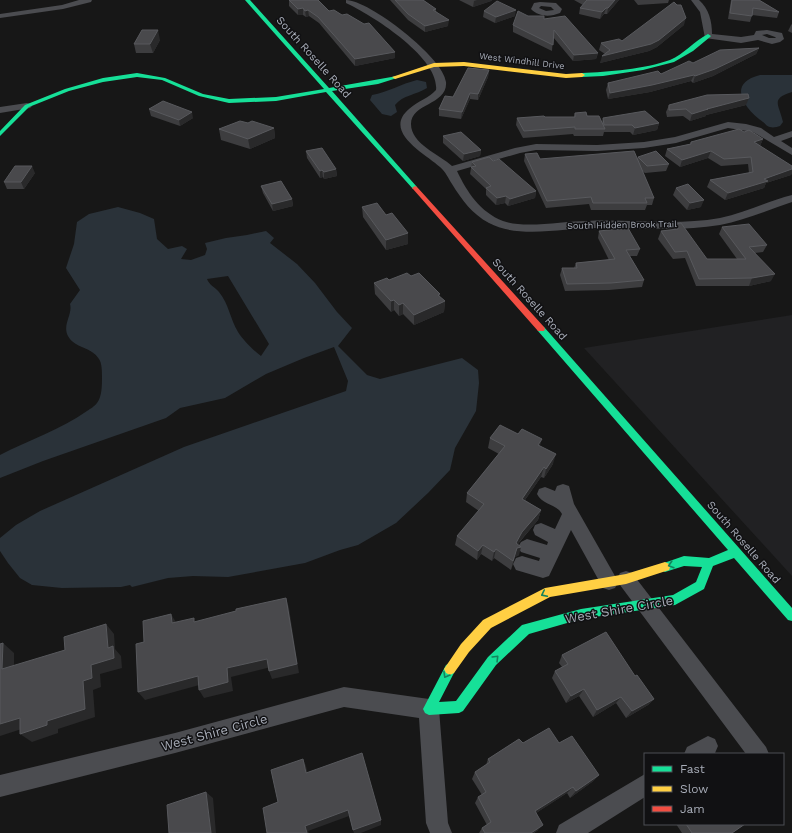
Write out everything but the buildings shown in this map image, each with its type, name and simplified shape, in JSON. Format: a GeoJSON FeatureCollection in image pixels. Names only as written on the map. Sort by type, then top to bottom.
{"type":"FeatureCollection","features":[{"type":"Feature","properties":{"kind":"street"},"geometry":{"type":"LineString","coordinates":[[0,16],[63,7],[88,0]]}},
{"type":"Feature","properties":{"kind":"street","name":"South Roselle Road"},"geometry":{"type":"LineString","coordinates":[[246,0],[576,368],[792,616]]}},
{"type":"Feature","properties":{"kind":"street","name":"South Hidden Brook Trail"},"geometry":{"type":"LineString","coordinates":[[350,0],[396,30],[434,65],[441,77],[441,90],[435,96],[413,109],[406,124],[408,132],[418,147],[450,170],[478,212],[501,224],[515,227],[535,228],[594,224],[684,224],[708,222],[735,217],[792,198]]}},
{"type":"Feature","properties":{"kind":"street"},"geometry":{"type":"LineString","coordinates":[[695,0],[700,4],[708,20],[708,36],[741,40],[759,38]]}},
{"type":"Feature","properties":{"kind":"street","name":"West Windhill Drive"},"geometry":{"type":"LineString","coordinates":[[27,106],[67,90],[103,80],[137,75],[163,79],[201,95],[228,101],[276,99],[378,82],[434,65],[464,64],[566,76],[603,74],[643,68],[672,61],[691,50],[708,36]]}},
{"type":"Feature","properties":{"kind":"street"},"geometry":{"type":"LineString","coordinates":[[0,110],[27,106]]}},
{"type":"Feature","properties":{"kind":"street"},"geometry":{"type":"LineString","coordinates":[[0,134],[27,106]]}},
{"type":"Feature","properties":{"kind":"street"},"geometry":{"type":"LineString","coordinates":[[450,170],[518,150],[536,147],[597,148],[644,146],[676,140],[728,125],[757,130],[792,152]]}},
{"type":"Feature","properties":{"kind":"street"},"geometry":{"type":"LineString","coordinates":[[774,140],[792,134]]}},
{"type":"Feature","properties":{"kind":"street"},"geometry":{"type":"LineString","coordinates":[[545,494],[567,503],[618,580],[646,605],[758,753]]}},
{"type":"Feature","properties":{"kind":"street"},"geometry":{"type":"LineString","coordinates":[[522,564],[543,570],[554,546],[567,503]]}},
{"type":"Feature","properties":{"kind":"street"},"geometry":{"type":"LineString","coordinates":[[541,530],[554,546]]}},
{"type":"Feature","properties":{"kind":"street"},"geometry":{"type":"LineString","coordinates":[[526,547],[554,546]]}},
{"type":"Feature","properties":{"kind":"street"},"geometry":{"type":"LineString","coordinates":[[441,833],[437,823],[429,709],[446,674],[465,648],[487,624],[550,592],[618,580],[684,561],[709,563],[736,552]]}},
{"type":"Feature","properties":{"kind":"street","name":"West Shire Circle"},"geometry":{"type":"LineString","coordinates":[[0,786],[175,742],[344,697],[429,709],[459,707],[492,661],[526,629],[581,614],[675,600],[700,585],[709,563]]}},
{"type":"Feature","properties":{"kind":"street"},"geometry":{"type":"LineString","coordinates":[[567,833],[644,786]]}},
{"type":"Feature","properties":{"kind":"shaded area"},"geometry":{"type":"Polygon","coordinates":[[[760,75],[792,75],[792,92],[778,100],[778,106],[783,122],[780,126],[767,126],[749,110],[742,96],[741,90],[744,84],[750,79],[760,75]]]}},
{"type":"Feature","properties":{"kind":"shaded area"},"geometry":{"type":"Polygon","coordinates":[[[417,80],[426,82],[427,88],[398,102],[395,105],[397,112],[391,116],[382,114],[370,100],[372,95],[417,80]]]}},
{"type":"Feature","properties":{"kind":"shaded area"},"geometry":{"type":"Polygon","coordinates":[[[118,207],[140,213],[154,219],[157,239],[168,249],[182,246],[187,249],[181,259],[191,260],[205,255],[207,249],[205,243],[266,231],[274,238],[270,243],[297,264],[315,283],[337,312],[352,328],[338,346],[367,375],[380,379],[462,358],[478,370],[479,383],[476,411],[455,448],[450,470],[396,523],[358,545],[305,563],[228,577],[193,576],[168,578],[132,587],[130,585],[121,587],[62,588],[32,585],[20,578],[0,551],[0,538],[16,525],[40,511],[184,447],[346,391],[348,381],[334,347],[266,374],[225,398],[180,408],[166,418],[43,461],[0,478],[0,455],[77,418],[95,405],[100,398],[102,368],[100,361],[92,352],[74,343],[66,332],[71,308],[70,304],[80,290],[66,268],[74,244],[77,222],[89,214],[118,207]],[[228,276],[207,279],[222,297],[235,327],[248,345],[261,356],[269,344],[228,276]]]}},
{"type":"Feature","properties":{"kind":"shaded area"},"geometry":{"type":"Polygon","coordinates":[[[792,315],[792,576],[584,348],[792,315]]]}},
{"type":"Feature","properties":{"kind":"traffic: fast"},"geometry":{"type":"LineString","coordinates":[[247,0],[415,188]]}},
{"type":"Feature","properties":{"kind":"traffic: fast"},"geometry":{"type":"LineString","coordinates":[[582,75],[603,74],[643,68],[672,61],[691,50],[708,36]]}},
{"type":"Feature","properties":{"kind":"traffic: fast"},"geometry":{"type":"LineString","coordinates":[[0,134],[27,106],[67,90],[103,80],[137,75],[163,79],[201,95],[229,101],[276,99],[378,82],[395,77]]}},
{"type":"Feature","properties":{"kind":"traffic: fast"},"geometry":{"type":"LineString","coordinates":[[541,329],[792,616]]}},
{"type":"Feature","properties":{"kind":"traffic: fast"},"geometry":{"type":"LineString","coordinates":[[665,567],[684,561],[709,563],[736,552]]}},
{"type":"Feature","properties":{"kind":"traffic: fast"},"geometry":{"type":"LineString","coordinates":[[450,669],[429,709],[459,707],[492,661],[526,629],[581,614],[675,600],[700,585],[709,563]]}},
{"type":"Feature","properties":{"kind":"traffic: slow"},"geometry":{"type":"LineString","coordinates":[[395,77],[434,65],[464,64],[566,76],[582,75]]}},
{"type":"Feature","properties":{"kind":"traffic: slow"},"geometry":{"type":"LineString","coordinates":[[450,669],[465,648],[487,624],[549,592],[626,579],[665,567]]}},
{"type":"Feature","properties":{"kind":"traffic: jam"},"geometry":{"type":"LineString","coordinates":[[415,188],[541,329]]}}]}
